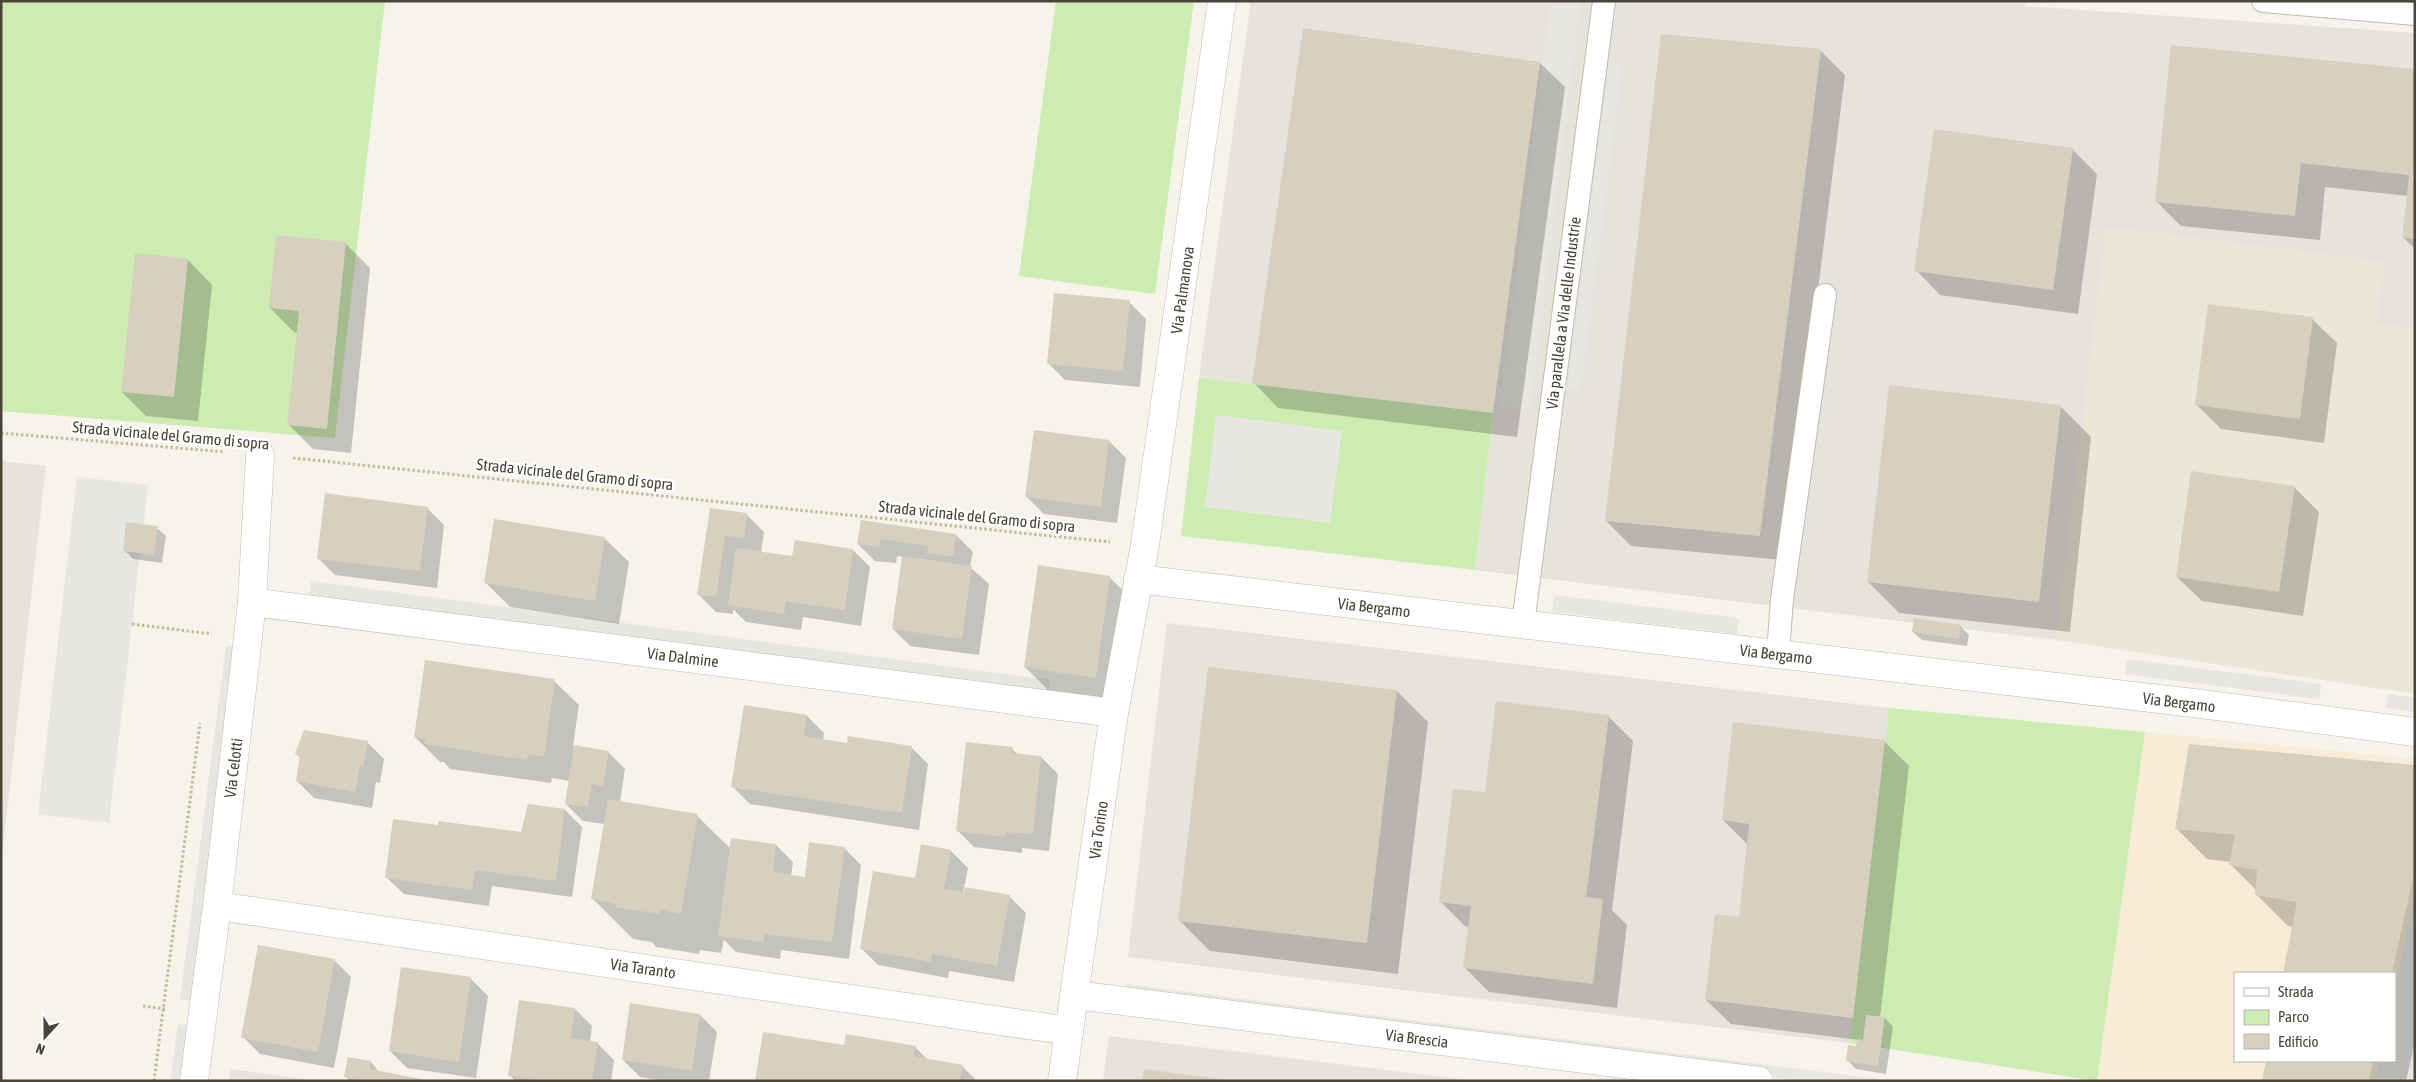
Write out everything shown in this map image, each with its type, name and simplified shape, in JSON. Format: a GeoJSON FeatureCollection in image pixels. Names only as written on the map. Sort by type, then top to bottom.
{"type":"FeatureCollection","features":[{"type":"Feature","properties":{"kind":"street","name":"Via Palmanova"},"geometry":{"type":"LineString","coordinates":[[1138,579],[1145,545],[1222,1]]}},
{"type":"Feature","properties":{"kind":"street","name":"Via Celotti"},"geometry":{"type":"LineString","coordinates":[[194,1081],[217,906],[252,602],[260,455]]}},
{"type":"Feature","properties":{"kind":"street","name":"Via Bergamo"},"geometry":{"type":"LineString","coordinates":[[1138,579],[2202,704],[2415,732]]}},
{"type":"Feature","properties":{"kind":"street","name":"Via Torino"},"geometry":{"type":"LineString","coordinates":[[1062,1081],[1114,713],[1138,579]]}},
{"type":"Feature","properties":{"kind":"street","name":"Via Dalmine"},"geometry":{"type":"LineString","coordinates":[[252,602],[1114,713]]}},
{"type":"Feature","properties":{"kind":"street","name":"Via Taranto"},"geometry":{"type":"LineString","coordinates":[[217,906],[1070,1031]]}},
{"type":"Feature","properties":{"kind":"street","name":"Via Brescia"},"geometry":{"type":"LineString","coordinates":[[1075,995],[1759,1081]]}},
{"type":"Feature","properties":{"kind":"lane","name":"Via parallela a Via delle Industrie"},"geometry":{"type":"LineString","coordinates":[[1523,624],[1604,1]]}},
{"type":"Feature","properties":{"kind":"lane"},"geometry":{"type":"LineString","coordinates":[[2263,1],[2415,14]]}},
{"type":"Feature","properties":{"kind":"lane"},"geometry":{"type":"LineString","coordinates":[[1778,654],[1782,599],[1825,295]]}},
{"type":"Feature","properties":{"kind":"path","name":"Strada vicinale del Gramo di sopra"},"geometry":{"type":"LineString","coordinates":[[1,433],[260,455],[1145,545]]}},
{"type":"Feature","properties":{"kind":"path"},"geometry":{"type":"LineString","coordinates":[[132,624],[248,638]]}},
{"type":"Feature","properties":{"kind":"path"},"geometry":{"type":"LineString","coordinates":[[210,643],[212,624]]}},
{"type":"Feature","properties":{"kind":"path"},"geometry":{"type":"LineString","coordinates":[[154,1081],[200,722]]}},
{"type":"Feature","properties":{"kind":"shaded area"},"geometry":{"type":"Polygon","coordinates":[[[1251,1],[2025,1],[2025,6],[2415,33],[2415,329],[2376,324],[2385,262],[2106,227],[2056,640],[1475,570],[1493,413],[1199,378],[1251,1]]]}},
{"type":"Feature","properties":{"kind":"shaded area"},"geometry":{"type":"Polygon","coordinates":[[[1550,1],[1581,1],[1530,410],[1500,406],[1550,1]]]}},
{"type":"Feature","properties":{"kind":"shaded area"},"geometry":{"type":"Polygon","coordinates":[[[1610,61],[1623,62],[1581,391],[1568,389],[1610,61]]]}},
{"type":"Feature","properties":{"kind":"shaded area"},"geometry":{"type":"Polygon","coordinates":[[[2106,227],[2385,262],[2376,324],[2415,329],[2415,694],[2056,640],[2106,227]]]}},
{"type":"Feature","properties":{"kind":"shaded area"},"geometry":{"type":"Polygon","coordinates":[[[1216,415],[1342,431],[1330,523],[1205,507],[1216,415]]]}},
{"type":"Feature","properties":{"kind":"shaded area"},"geometry":{"type":"Polygon","coordinates":[[[1,461],[46,466],[1,864],[1,461]]]}},
{"type":"Feature","properties":{"kind":"shaded area"},"geometry":{"type":"Polygon","coordinates":[[[77,477],[148,485],[109,823],[38,814],[77,477]]]}},
{"type":"Feature","properties":{"kind":"shaded area"},"geometry":{"type":"Polygon","coordinates":[[[311,581],[1050,680],[1048,695],[309,597],[311,581]]]}},
{"type":"Feature","properties":{"kind":"shaded area"},"geometry":{"type":"Polygon","coordinates":[[[1554,595],[1739,618],[1737,634],[1552,612],[1554,595]]]}},
{"type":"Feature","properties":{"kind":"shaded area"},"geometry":{"type":"Polygon","coordinates":[[[1167,623],[1889,708],[1850,1043],[1128,957],[1167,623]]]}},
{"type":"Feature","properties":{"kind":"shaded area"},"geometry":{"type":"Polygon","coordinates":[[[226,646],[240,647],[193,1001],[180,999],[226,646]]]}},
{"type":"Feature","properties":{"kind":"shaded area"},"geometry":{"type":"Polygon","coordinates":[[[2127,659],[2321,684],[2319,699],[2125,674],[2127,659]]]}},
{"type":"Feature","properties":{"kind":"shaded area"},"geometry":{"type":"Polygon","coordinates":[[[2388,694],[2415,698],[2415,712],[2386,708],[2388,694]]]}},
{"type":"Feature","properties":{"kind":"shaded area"},"geometry":{"type":"Polygon","coordinates":[[[2145,732],[2415,759],[2415,1081],[2097,1081],[2145,732]]]}},
{"type":"Feature","properties":{"kind":"shaded area"},"geometry":{"type":"Polygon","coordinates":[[[2415,893],[2415,1081],[2375,1081],[2379,1062],[2396,1062],[2396,983],[2415,893]]]}},
{"type":"Feature","properties":{"kind":"shaded area"},"geometry":{"type":"Polygon","coordinates":[[[1126,984],[1894,1081],[1799,1081],[1124,996],[1126,984]]]}},
{"type":"Feature","properties":{"kind":"shaded area"},"geometry":{"type":"Polygon","coordinates":[[[178,1024],[190,1025],[183,1081],[170,1081],[178,1024]]]}},
{"type":"Feature","properties":{"kind":"shaded area"},"geometry":{"type":"Polygon","coordinates":[[[1109,1036],[1474,1081],[1103,1081],[1109,1036]]]}},
{"type":"Feature","properties":{"kind":"shaded area"},"geometry":{"type":"Polygon","coordinates":[[[231,1069],[318,1081],[229,1081],[231,1069]]]}},
{"type":"Feature","properties":{"kind":"green space"},"geometry":{"type":"Polygon","coordinates":[[[1,1],[385,1],[335,438],[1,411],[1,1]]]}},
{"type":"Feature","properties":{"kind":"green space"},"geometry":{"type":"Polygon","coordinates":[[[1056,1],[1194,1],[1155,294],[1019,276],[1056,1]]]}},
{"type":"Feature","properties":{"kind":"green space"},"geometry":{"type":"Polygon","coordinates":[[[1199,378],[1493,413],[1475,570],[1181,536],[1199,378]]]}},
{"type":"Feature","properties":{"kind":"green space"},"geometry":{"type":"Polygon","coordinates":[[[1889,708],[2145,732],[2097,1081],[1850,1043],[1889,708]]]}},
{"type":"Feature","properties":{"kind":"building"},"geometry":{"type":"Polygon","coordinates":[[[1303,28],[1540,62],[1493,413],[1252,384],[1303,28]]]}},
{"type":"Feature","properties":{"kind":"building"},"geometry":{"type":"Polygon","coordinates":[[[1661,34],[1821,49],[1760,536],[1605,521],[1661,34]]]}},
{"type":"Feature","properties":{"kind":"building"},"geometry":{"type":"Polygon","coordinates":[[[2171,45],[2415,69],[2415,239],[2402,238],[2409,175],[2301,163],[2295,216],[2155,202],[2171,45]]]}},
{"type":"Feature","properties":{"kind":"building"},"geometry":{"type":"Polygon","coordinates":[[[1934,129],[2073,148],[2053,290],[1914,271],[1934,129]]]}},
{"type":"Feature","properties":{"kind":"building"},"geometry":{"type":"Polygon","coordinates":[[[276,235],[346,242],[327,429],[287,425],[299,311],[269,308],[276,235]]]}},
{"type":"Feature","properties":{"kind":"building"},"geometry":{"type":"Polygon","coordinates":[[[135,253],[188,259],[174,397],[121,392],[135,253]]]}},
{"type":"Feature","properties":{"kind":"building"},"geometry":{"type":"Polygon","coordinates":[[[1054,293],[1130,300],[1123,371],[1047,364],[1054,293]]]}},
{"type":"Feature","properties":{"kind":"building"},"geometry":{"type":"Polygon","coordinates":[[[2208,304],[2313,317],[2300,419],[2195,405],[2208,304]]]}},
{"type":"Feature","properties":{"kind":"building"},"geometry":{"type":"Polygon","coordinates":[[[1889,385],[2061,405],[2039,602],[1867,582],[1889,385]]]}},
{"type":"Feature","properties":{"kind":"building"},"geometry":{"type":"Polygon","coordinates":[[[1034,430],[1109,440],[1101,507],[1025,497],[1034,430]]]}},
{"type":"Feature","properties":{"kind":"building"},"geometry":{"type":"Polygon","coordinates":[[[2191,471],[2295,486],[2279,592],[2176,577],[2191,471]]]}},
{"type":"Feature","properties":{"kind":"building"},"geometry":{"type":"Polygon","coordinates":[[[325,493],[428,507],[420,571],[317,559],[325,493]]]}},
{"type":"Feature","properties":{"kind":"building"},"geometry":{"type":"Polygon","coordinates":[[[710,508],[747,513],[744,538],[725,536],[716,597],[697,595],[710,508]]]}},
{"type":"Feature","properties":{"kind":"building"},"geometry":{"type":"Polygon","coordinates":[[[494,519],[605,537],[595,601],[484,583],[494,519]]]}},
{"type":"Feature","properties":{"kind":"building"},"geometry":{"type":"Polygon","coordinates":[[[861,520],[956,534],[953,557],[927,553],[928,546],[880,539],[879,547],[857,544],[861,520]]]}},
{"type":"Feature","properties":{"kind":"building"},"geometry":{"type":"Polygon","coordinates":[[[126,522],[158,526],[154,555],[123,551],[126,522]]]}},
{"type":"Feature","properties":{"kind":"building"},"geometry":{"type":"Polygon","coordinates":[[[795,540],[853,549],[845,610],[786,601],[784,614],[728,605],[736,548],[792,556],[795,540]]]}},
{"type":"Feature","properties":{"kind":"building"},"geometry":{"type":"Polygon","coordinates":[[[902,556],[972,566],[962,639],[892,629],[902,556]]]}},
{"type":"Feature","properties":{"kind":"building"},"geometry":{"type":"Polygon","coordinates":[[[1038,565],[1110,576],[1096,678],[1024,667],[1038,565]]]}},
{"type":"Feature","properties":{"kind":"building"},"geometry":{"type":"Polygon","coordinates":[[[1914,618],[1961,625],[1959,639],[1912,632],[1914,618]]]}},
{"type":"Feature","properties":{"kind":"building"},"geometry":{"type":"Polygon","coordinates":[[[425,660],[555,679],[544,757],[528,754],[527,760],[424,744],[426,739],[414,738],[425,660]]]}},
{"type":"Feature","properties":{"kind":"building"},"geometry":{"type":"Polygon","coordinates":[[[1208,667],[1397,690],[1367,943],[1178,921],[1208,667]]]}},
{"type":"Feature","properties":{"kind":"building"},"geometry":{"type":"Polygon","coordinates":[[[1496,701],[1609,715],[1586,897],[1603,899],[1593,984],[1463,968],[1471,906],[1439,902],[1453,789],[1485,792],[1496,701]]]}},
{"type":"Feature","properties":{"kind":"building"},"geometry":{"type":"Polygon","coordinates":[[[744,705],[807,715],[804,736],[847,743],[848,736],[912,746],[902,813],[731,787],[744,705]]]}},
{"type":"Feature","properties":{"kind":"building"},"geometry":{"type":"Polygon","coordinates":[[[1733,722],[1885,740],[1853,1018],[1705,1000],[1715,914],[1739,917],[1749,824],[1722,820],[1733,722]]]}},
{"type":"Feature","properties":{"kind":"building"},"geometry":{"type":"Polygon","coordinates":[[[304,730],[368,741],[363,767],[360,766],[355,792],[296,781],[300,755],[295,754],[304,730]]]}},
{"type":"Feature","properties":{"kind":"building"},"geometry":{"type":"Polygon","coordinates":[[[966,742],[1013,747],[1012,753],[1041,756],[1033,834],[1006,832],[1005,837],[956,831],[966,742]]]}},
{"type":"Feature","properties":{"kind":"building"},"geometry":{"type":"Polygon","coordinates":[[[2189,744],[2415,765],[2415,868],[2392,972],[2283,972],[2297,902],[2255,895],[2257,870],[2229,865],[2235,835],[2175,829],[2189,744]]]}},
{"type":"Feature","properties":{"kind":"building"},"geometry":{"type":"Polygon","coordinates":[[[574,745],[609,751],[603,786],[592,784],[588,807],[565,804],[574,745]]]}},
{"type":"Feature","properties":{"kind":"building"},"geometry":{"type":"Polygon","coordinates":[[[608,799],[698,814],[681,914],[660,910],[659,914],[615,907],[616,904],[591,899],[608,799]]]}},
{"type":"Feature","properties":{"kind":"building"},"geometry":{"type":"Polygon","coordinates":[[[528,804],[565,809],[556,881],[475,870],[472,890],[385,878],[393,819],[438,825],[438,821],[521,832],[528,804]]]}},
{"type":"Feature","properties":{"kind":"building"},"geometry":{"type":"Polygon","coordinates":[[[731,838],[776,844],[773,872],[805,877],[809,842],[845,847],[832,942],[765,934],[763,942],[718,936],[731,838]]]}},
{"type":"Feature","properties":{"kind":"building"},"geometry":{"type":"Polygon","coordinates":[[[921,844],[951,850],[944,889],[964,892],[965,887],[1010,895],[997,966],[932,954],[931,962],[860,949],[873,871],[915,878],[921,844]]]}},
{"type":"Feature","properties":{"kind":"building"},"geometry":{"type":"Polygon","coordinates":[[[258,945],[335,959],[318,1052],[241,1038],[258,945]]]}},
{"type":"Feature","properties":{"kind":"building"},"geometry":{"type":"Polygon","coordinates":[[[401,967],[471,977],[459,1062],[389,1051],[401,967]]]}},
{"type":"Feature","properties":{"kind":"building"},"geometry":{"type":"Polygon","coordinates":[[[519,1000],[575,1008],[571,1038],[598,1042],[592,1081],[540,1081],[508,1076],[519,1000]]]}},
{"type":"Feature","properties":{"kind":"building"},"geometry":{"type":"Polygon","coordinates":[[[630,1003],[700,1014],[692,1071],[622,1060],[630,1003]]]}},
{"type":"Feature","properties":{"kind":"building"},"geometry":{"type":"Polygon","coordinates":[[[1866,1015],[1885,1017],[1878,1066],[1846,1061],[1848,1045],[1856,1046],[1858,1039],[1863,1040],[1866,1015]]]}},
{"type":"Feature","properties":{"kind":"building"},"geometry":{"type":"Polygon","coordinates":[[[763,1032],[844,1045],[846,1034],[916,1046],[913,1056],[963,1065],[960,1081],[755,1081],[763,1032]]]}},
{"type":"Feature","properties":{"kind":"building"},"geometry":{"type":"Polygon","coordinates":[[[348,1057],[371,1061],[370,1069],[430,1081],[364,1081],[344,1077],[348,1057]]]}},
{"type":"Feature","properties":{"kind":"building"},"geometry":{"type":"Polygon","coordinates":[[[2266,1062],[2373,1062],[2369,1081],[2262,1081],[2266,1062]]]}},
{"type":"Feature","properties":{"kind":"building"},"geometry":{"type":"Polygon","coordinates":[[[1144,1069],[1227,1080],[1227,1081],[1142,1081],[1144,1069]]]}}]}
